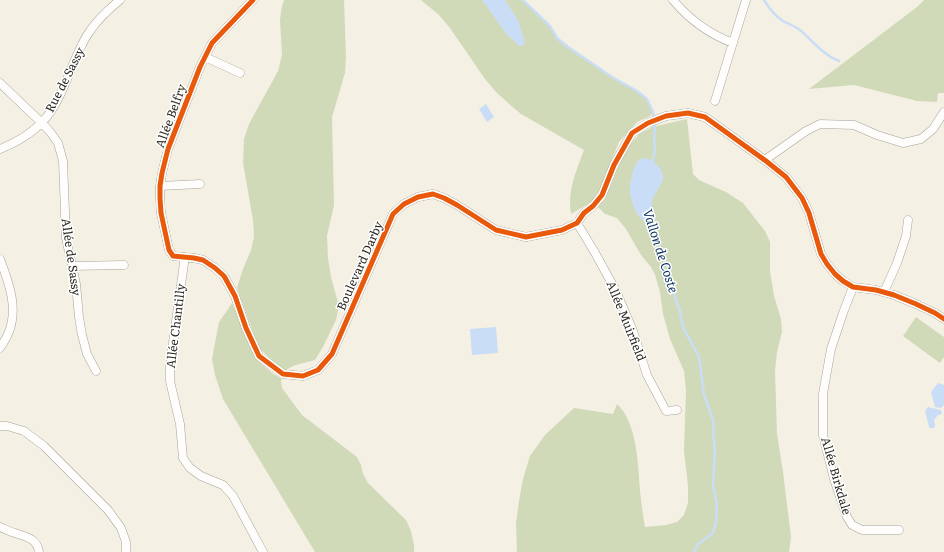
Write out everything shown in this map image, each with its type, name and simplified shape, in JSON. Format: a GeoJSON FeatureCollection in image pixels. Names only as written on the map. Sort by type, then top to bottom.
{"type":"FeatureCollection","features":[{"type":"Feature","properties":{"kind":"street","name":"Rue de Sassy"},"geometry":{"type":"LineString","coordinates":[[0,149],[31,132],[42,123],[52,111],[75,59],[89,32],[103,14],[120,0]]}},
{"type":"Feature","properties":{"kind":"street","name":"Allée Belfry"},"geometry":{"type":"LineString","coordinates":[[173,256],[169,250],[161,213],[160,198],[162,173],[168,149],[181,114],[212,43],[253,0]]}},
{"type":"Feature","properties":{"kind":"street"},"geometry":{"type":"LineString","coordinates":[[673,0],[692,19],[720,38],[733,43]]}},
{"type":"Feature","properties":{"kind":"street"},"geometry":{"type":"LineString","coordinates":[[715,101],[746,0]]}},
{"type":"Feature","properties":{"kind":"street"},"geometry":{"type":"LineString","coordinates":[[205,57],[240,73]]}},
{"type":"Feature","properties":{"kind":"street","name":"Allée de Sassy"},"geometry":{"type":"LineString","coordinates":[[0,83],[51,132],[58,143],[63,161],[66,238],[76,284],[79,317],[87,354],[96,371]]}},
{"type":"Feature","properties":{"kind":"street"},"geometry":{"type":"LineString","coordinates":[[766,161],[768,157],[806,130],[820,124],[854,125],[877,135],[903,143],[921,139],[933,129],[944,112]]}},
{"type":"Feature","properties":{"kind":"street","name":"Boulevard Darby"},"geometry":{"type":"LineString","coordinates":[[173,256],[203,260],[224,276],[235,296],[246,328],[259,356],[283,374],[303,376],[318,370],[332,354],[393,214],[404,204],[418,197],[433,194],[458,205],[496,230],[526,237],[562,230],[577,223],[584,213],[602,196],[614,164],[632,133],[648,123],[666,116],[688,113],[705,117],[786,177],[802,198],[809,213],[821,254],[835,274],[843,281],[853,287],[884,292],[916,304],[944,319]]}},
{"type":"Feature","properties":{"kind":"street"},"geometry":{"type":"LineString","coordinates":[[160,186],[200,184]]}},
{"type":"Feature","properties":{"kind":"street"},"geometry":{"type":"LineString","coordinates":[[884,292],[906,236],[908,220]]}},
{"type":"Feature","properties":{"kind":"street","name":"Allée Muirfield"},"geometry":{"type":"LineString","coordinates":[[577,223],[616,291],[633,331],[647,375],[666,411],[677,410]]}},
{"type":"Feature","properties":{"kind":"street","name":"Allée Chantilly"},"geometry":{"type":"LineString","coordinates":[[184,257],[170,365],[170,381],[180,424],[183,458],[190,468],[201,476],[223,485],[233,496],[262,552]]}},
{"type":"Feature","properties":{"kind":"street"},"geometry":{"type":"LineString","coordinates":[[0,259],[9,283],[14,305],[8,335],[0,348]]}},
{"type":"Feature","properties":{"kind":"street"},"geometry":{"type":"LineString","coordinates":[[72,266],[124,265]]}},
{"type":"Feature","properties":{"kind":"street","name":"Allée Birkdale"},"geometry":{"type":"LineString","coordinates":[[853,287],[831,349],[823,394],[823,435],[834,479],[847,518],[852,525],[862,530],[898,530]]}},
{"type":"Feature","properties":{"kind":"street"},"geometry":{"type":"LineString","coordinates":[[0,426],[7,426],[24,431],[44,446],[108,510],[121,528],[126,542],[126,552]]}},
{"type":"Feature","properties":{"kind":"street"},"geometry":{"type":"LineString","coordinates":[[0,527],[29,538],[35,542],[39,548],[39,552]]}},
{"type":"Feature","properties":{"kind":"green space"},"geometry":{"type":"Polygon","coordinates":[[[284,0],[344,0],[346,57],[345,73],[332,117],[334,205],[327,236],[331,277],[339,306],[336,320],[315,360],[295,365],[285,371],[260,349],[237,288],[251,250],[254,237],[253,220],[243,163],[244,139],[249,124],[278,71],[282,55],[280,20],[284,0]]]}},
{"type":"Feature","properties":{"kind":"green space"},"geometry":{"type":"Polygon","coordinates":[[[421,0],[523,0],[550,26],[557,38],[568,47],[599,69],[637,91],[647,99],[653,112],[650,116],[637,122],[619,142],[599,191],[593,201],[571,214],[571,189],[584,150],[521,114],[496,92],[485,79],[450,28],[439,15],[421,0]]]}},
{"type":"Feature","properties":{"kind":"green space"},"geometry":{"type":"Polygon","coordinates":[[[924,0],[944,0],[944,93],[938,93],[937,102],[917,101],[854,85],[809,89],[917,7],[924,0]]]}},
{"type":"Feature","properties":{"kind":"green space"},"geometry":{"type":"Polygon","coordinates":[[[687,119],[693,174],[699,180],[726,192],[743,203],[765,231],[770,242],[770,271],[774,296],[781,319],[782,332],[777,352],[775,371],[777,434],[791,537],[789,552],[517,552],[516,524],[519,501],[523,479],[530,456],[545,435],[574,408],[613,414],[617,404],[624,412],[633,432],[645,527],[666,525],[677,522],[684,515],[688,503],[688,486],[684,451],[686,390],[684,371],[670,339],[663,314],[660,292],[651,267],[641,255],[626,229],[617,218],[605,214],[598,207],[605,199],[623,156],[639,134],[652,127],[687,119]]]}},
{"type":"Feature","properties":{"kind":"green space"},"geometry":{"type":"Polygon","coordinates":[[[232,303],[255,358],[272,373],[282,379],[282,388],[302,415],[357,457],[368,483],[406,520],[411,531],[414,552],[315,552],[223,399],[215,375],[212,359],[219,322],[232,303]]]}},
{"type":"Feature","properties":{"kind":"green space"},"geometry":{"type":"Polygon","coordinates":[[[916,317],[944,337],[944,357],[940,363],[903,336],[916,317]]]}},
{"type":"Feature","properties":{"kind":"water"},"geometry":{"type":"Polygon","coordinates":[[[482,0],[505,0],[518,20],[525,43],[522,46],[507,35],[482,0]]]}},
{"type":"Feature","properties":{"kind":"water"},"geometry":{"type":"Polygon","coordinates":[[[486,104],[494,117],[487,122],[479,109],[486,104]]]}},
{"type":"Feature","properties":{"kind":"water"},"geometry":{"type":"Polygon","coordinates":[[[643,158],[655,163],[662,172],[663,177],[653,199],[652,208],[656,219],[648,223],[640,218],[635,210],[630,195],[630,184],[634,168],[638,161],[643,158]]]}},
{"type":"Feature","properties":{"kind":"water"},"geometry":{"type":"Polygon","coordinates":[[[496,327],[498,353],[472,355],[470,329],[496,327]]]}},
{"type":"Feature","properties":{"kind":"water"},"geometry":{"type":"Polygon","coordinates":[[[938,383],[944,385],[944,405],[941,408],[935,407],[931,392],[938,383]]]}},
{"type":"Feature","properties":{"kind":"water"},"geometry":{"type":"Polygon","coordinates":[[[928,407],[941,410],[942,414],[938,415],[934,420],[934,428],[929,427],[925,411],[928,407]]]}},
{"type":"Feature","properties":{"kind":"waterway","name":"Vallon de Coste"},"geometry":{"type":"LineString","coordinates":[[523,0],[550,26],[557,38],[568,47],[647,99],[653,112],[655,128],[655,150],[652,164]]}},
{"type":"Feature","properties":{"kind":"waterway"},"geometry":{"type":"LineString","coordinates":[[764,0],[772,12],[780,19],[800,30],[828,55],[839,61]]}},
{"type":"Feature","properties":{"kind":"waterway","name":"Vallon de Coste"},"geometry":{"type":"LineString","coordinates":[[650,220],[669,270],[683,327],[699,357],[704,395],[714,424],[713,432],[715,451],[713,485],[717,504],[716,522],[713,533],[697,545],[694,552]]}},
{"type":"Feature","properties":{"kind":"cycle path"},"geometry":{"type":"LineString","coordinates":[[253,0],[212,43],[200,67],[168,149],[160,186],[161,213],[169,250],[173,256],[203,260],[224,276],[235,296],[246,328],[259,356],[283,374],[303,376],[318,370],[332,354],[393,214],[404,204],[418,197],[433,194],[457,205],[496,230],[526,237],[562,230],[577,223],[584,213],[593,206],[602,195],[614,165],[632,133],[648,123],[666,116],[688,113],[705,117],[786,177],[802,198],[809,213],[821,254],[835,274],[843,281],[853,287],[876,290],[894,295],[935,313],[944,319]]}}]}
